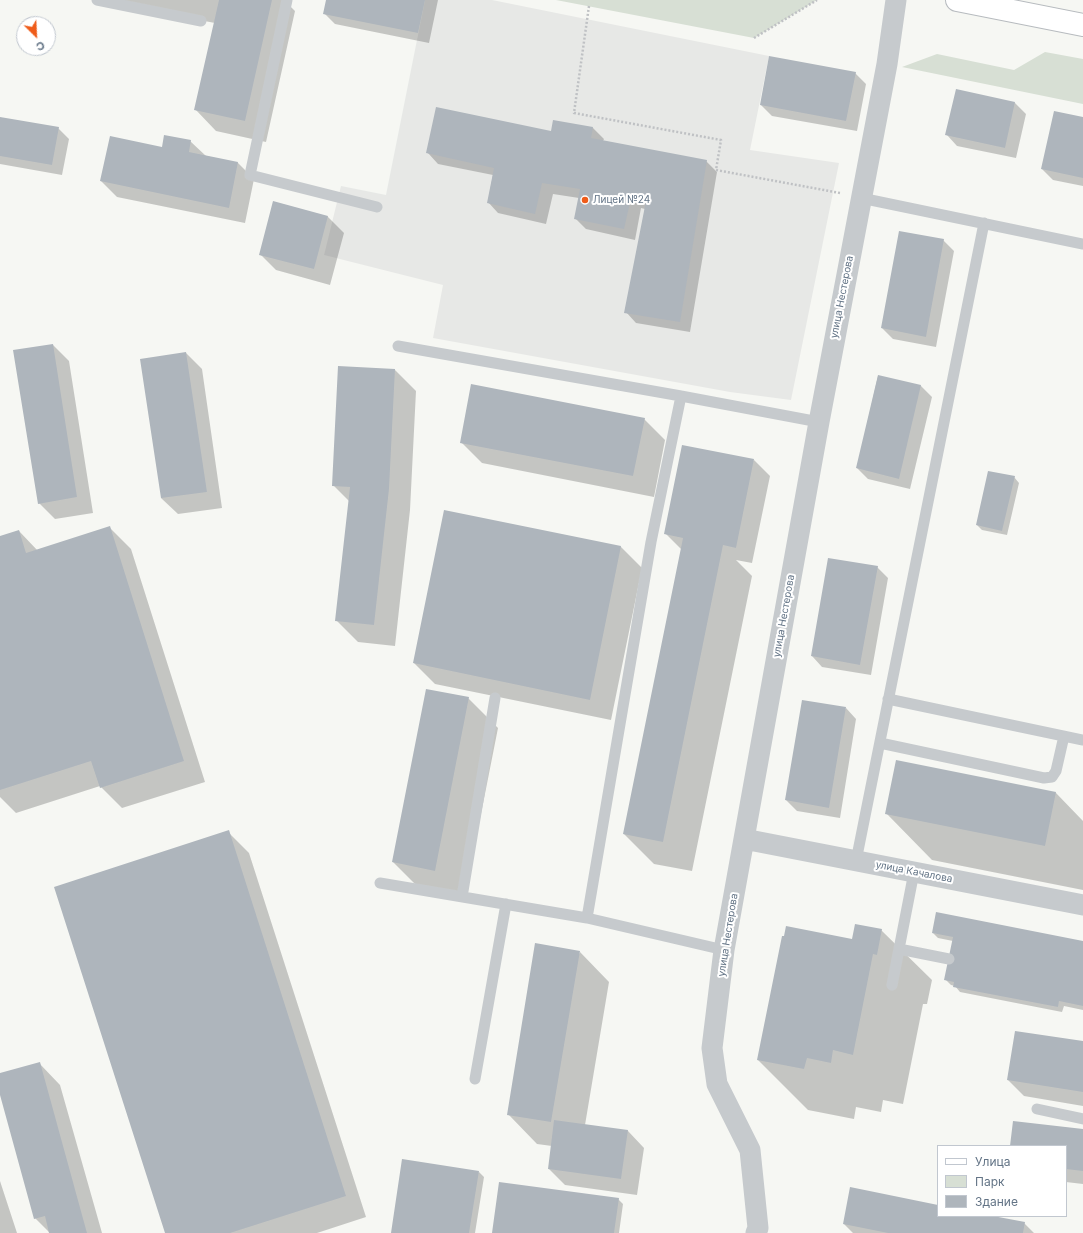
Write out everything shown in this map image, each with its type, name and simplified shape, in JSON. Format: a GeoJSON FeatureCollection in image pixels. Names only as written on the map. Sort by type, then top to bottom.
{"type":"FeatureCollection","features":[{"type":"Feature","properties":{"kind":"main road"},"geometry":{"type":"LineString","coordinates":[[957,0],[1083,25]]}},
{"type":"Feature","properties":{"kind":"street","name":"улица Нестерова"},"geometry":{"type":"LineString","coordinates":[[757,1230],[750,1150],[717,1084],[712,1048],[724,950],[819,422],[887,64],[896,0]]}},
{"type":"Feature","properties":{"kind":"street","name":"улица Качалова"},"geometry":{"type":"LineString","coordinates":[[744,839],[1083,905]]}},
{"type":"Feature","properties":{"kind":"lane"},"geometry":{"type":"LineString","coordinates":[[97,0],[201,21]]}},
{"type":"Feature","properties":{"kind":"lane"},"geometry":{"type":"LineString","coordinates":[[287,0],[250,175],[377,207]]}},
{"type":"Feature","properties":{"kind":"lane"},"geometry":{"type":"LineString","coordinates":[[861,198],[1083,244]]}},
{"type":"Feature","properties":{"kind":"lane"},"geometry":{"type":"LineString","coordinates":[[856,861],[984,223]]}},
{"type":"Feature","properties":{"kind":"lane"},"geometry":{"type":"LineString","coordinates":[[398,346],[819,422]]}},
{"type":"Feature","properties":{"kind":"lane"},"geometry":{"type":"LineString","coordinates":[[587,918],[651,542],[681,396]]}},
{"type":"Feature","properties":{"kind":"lane"},"geometry":{"type":"LineString","coordinates":[[462,896],[495,698]]}},
{"type":"Feature","properties":{"kind":"lane"},"geometry":{"type":"LineString","coordinates":[[888,699],[1083,740]]}},
{"type":"Feature","properties":{"kind":"lane"},"geometry":{"type":"LineString","coordinates":[[880,744],[1044,778],[1052,777],[1056,771],[1064,736]]}},
{"type":"Feature","properties":{"kind":"lane"},"geometry":{"type":"LineString","coordinates":[[892,985],[914,872]]}},
{"type":"Feature","properties":{"kind":"lane"},"geometry":{"type":"LineString","coordinates":[[380,883],[587,918],[724,950]]}},
{"type":"Feature","properties":{"kind":"lane"},"geometry":{"type":"LineString","coordinates":[[475,1079],[506,904]]}},
{"type":"Feature","properties":{"kind":"lane"},"geometry":{"type":"LineString","coordinates":[[899,949],[949,959]]}},
{"type":"Feature","properties":{"kind":"lane"},"geometry":{"type":"LineString","coordinates":[[1037,1109],[1083,1119]]}},
{"type":"Feature","properties":{"kind":"path"},"geometry":{"type":"LineString","coordinates":[[754,38],[817,0]]}},
{"type":"Feature","properties":{"kind":"path"},"geometry":{"type":"LineString","coordinates":[[589,6],[574,113],[721,140],[716,170],[841,193],[842,186]]}},
{"type":"Feature","properties":{"kind":"shaded area","name":"Лицей №24"},"geometry":{"type":"Polygon","coordinates":[[[425,0],[492,0],[769,56],[750,150],[839,163],[791,400],[730,392],[433,338],[443,285],[324,255],[341,186],[386,195],[425,0]]]}},
{"type":"Feature","properties":{"kind":"green space"},"geometry":{"type":"Polygon","coordinates":[[[556,0],[817,0],[754,38],[556,0]]]}},
{"type":"Feature","properties":{"kind":"green space"},"geometry":{"type":"Polygon","coordinates":[[[1045,52],[1083,59],[1083,104],[902,67],[937,54],[1014,70],[1045,52]]]}},
{"type":"Feature","properties":{"kind":"building"},"geometry":{"type":"Polygon","coordinates":[[[219,0],[272,0],[245,121],[194,110],[219,0]]]}},
{"type":"Feature","properties":{"kind":"building"},"geometry":{"type":"Polygon","coordinates":[[[326,0],[425,0],[418,33],[323,14],[326,0]]]}},
{"type":"Feature","properties":{"kind":"building"},"geometry":{"type":"Polygon","coordinates":[[[769,56],[856,72],[846,121],[760,105],[769,56]]]}},
{"type":"Feature","properties":{"kind":"building"},"geometry":{"type":"Polygon","coordinates":[[[956,89],[1015,102],[1005,148],[945,135],[956,89]]]}},
{"type":"Feature","properties":{"kind":"building"},"geometry":{"type":"Polygon","coordinates":[[[436,107],[551,131],[553,120],[593,127],[591,138],[707,160],[680,322],[624,313],[646,201],[631,198],[624,229],[574,219],[580,189],[542,183],[535,214],[487,203],[494,168],[426,153],[436,107]]]}},
{"type":"Feature","properties":{"kind":"building"},"geometry":{"type":"Polygon","coordinates":[[[1054,111],[1083,117],[1083,178],[1041,169],[1054,111]]]}},
{"type":"Feature","properties":{"kind":"building"},"geometry":{"type":"Polygon","coordinates":[[[0,117],[59,127],[52,165],[0,156],[0,117]]]}},
{"type":"Feature","properties":{"kind":"building"},"geometry":{"type":"Polygon","coordinates":[[[164,135],[191,140],[189,152],[238,162],[229,208],[100,181],[110,136],[162,147],[164,135]]]}},
{"type":"Feature","properties":{"kind":"building"},"geometry":{"type":"Polygon","coordinates":[[[273,201],[328,216],[314,269],[259,255],[273,201]]]}},
{"type":"Feature","properties":{"kind":"building"},"geometry":{"type":"Polygon","coordinates":[[[899,231],[944,239],[926,337],[881,328],[899,231]]]}},
{"type":"Feature","properties":{"kind":"building"},"geometry":{"type":"Polygon","coordinates":[[[53,344],[77,497],[38,504],[13,350],[53,344]]]}},
{"type":"Feature","properties":{"kind":"building"},"geometry":{"type":"Polygon","coordinates":[[[186,352],[207,492],[161,498],[140,359],[186,352]]]}},
{"type":"Feature","properties":{"kind":"building"},"geometry":{"type":"Polygon","coordinates":[[[338,366],[395,369],[389,489],[374,625],[335,621],[350,487],[332,486],[338,366]]]}},
{"type":"Feature","properties":{"kind":"building"},"geometry":{"type":"Polygon","coordinates":[[[878,375],[921,385],[899,479],[856,468],[878,375]]]}},
{"type":"Feature","properties":{"kind":"building"},"geometry":{"type":"Polygon","coordinates":[[[471,384],[645,418],[633,476],[460,443],[471,384]]]}},
{"type":"Feature","properties":{"kind":"building"},"geometry":{"type":"Polygon","coordinates":[[[682,445],[754,459],[736,548],[723,545],[663,842],[623,834],[683,538],[664,534],[682,445]]]}},
{"type":"Feature","properties":{"kind":"building"},"geometry":{"type":"Polygon","coordinates":[[[988,471],[1015,476],[1002,531],[976,525],[988,471]]]}},
{"type":"Feature","properties":{"kind":"building"},"geometry":{"type":"Polygon","coordinates":[[[444,510],[621,546],[590,700],[413,663],[444,510]]]}},
{"type":"Feature","properties":{"kind":"building"},"geometry":{"type":"Polygon","coordinates":[[[110,526],[184,761],[100,788],[91,761],[0,790],[0,536],[19,530],[26,553],[110,526]]]}},
{"type":"Feature","properties":{"kind":"building"},"geometry":{"type":"Polygon","coordinates":[[[828,558],[878,566],[860,665],[811,656],[828,558]]]}},
{"type":"Feature","properties":{"kind":"building"},"geometry":{"type":"Polygon","coordinates":[[[426,689],[469,697],[435,871],[392,862],[426,689]]]}},
{"type":"Feature","properties":{"kind":"building"},"geometry":{"type":"Polygon","coordinates":[[[802,700],[846,707],[829,808],[785,800],[802,700]]]}},
{"type":"Feature","properties":{"kind":"building"},"geometry":{"type":"Polygon","coordinates":[[[896,760],[1056,792],[1045,846],[885,814],[896,760]]]}},
{"type":"Feature","properties":{"kind":"building"},"geometry":{"type":"Polygon","coordinates":[[[229,830],[346,1196],[230,1233],[165,1233],[54,887],[229,830]]]}},
{"type":"Feature","properties":{"kind":"building"},"geometry":{"type":"Polygon","coordinates":[[[936,912],[1083,941],[1083,1006],[1059,1001],[1058,1007],[953,987],[954,982],[944,980],[953,937],[932,933],[936,912]]]}},
{"type":"Feature","properties":{"kind":"building"},"geometry":{"type":"Polygon","coordinates":[[[855,924],[882,929],[877,955],[873,954],[853,1055],[833,1050],[831,1063],[807,1058],[804,1069],[757,1060],[782,936],[784,936],[786,926],[852,939],[855,924]]]}},
{"type":"Feature","properties":{"kind":"building"},"geometry":{"type":"Polygon","coordinates":[[[535,943],[580,951],[551,1122],[507,1115],[535,943]]]}},
{"type":"Feature","properties":{"kind":"building"},"geometry":{"type":"Polygon","coordinates":[[[1015,1031],[1083,1041],[1083,1092],[1007,1080],[1015,1031]]]}},
{"type":"Feature","properties":{"kind":"building"},"geometry":{"type":"Polygon","coordinates":[[[40,1062],[87,1233],[49,1233],[45,1216],[34,1219],[0,1095],[0,1073],[40,1062]]]}},
{"type":"Feature","properties":{"kind":"building"},"geometry":{"type":"Polygon","coordinates":[[[554,1120],[628,1130],[621,1179],[548,1169],[554,1120]]]}},
{"type":"Feature","properties":{"kind":"building"},"geometry":{"type":"Polygon","coordinates":[[[1013,1121],[1083,1129],[1083,1171],[1067,1169],[1067,1145],[1010,1145],[1013,1121]]]}},
{"type":"Feature","properties":{"kind":"building"},"geometry":{"type":"Polygon","coordinates":[[[402,1159],[479,1171],[469,1233],[391,1233],[402,1159]]]}},
{"type":"Feature","properties":{"kind":"building"},"geometry":{"type":"Polygon","coordinates":[[[499,1182],[619,1198],[614,1233],[492,1233],[499,1182]]]}},
{"type":"Feature","properties":{"kind":"building"},"geometry":{"type":"Polygon","coordinates":[[[850,1187],[937,1205],[937,1217],[998,1217],[1025,1222],[1023,1233],[888,1233],[843,1224],[850,1187]]]}},
{"type":"Feature","properties":{"kind":"place","name":"Лицей №24"},"geometry":{"type":"Point","coordinates":[585,200]}}]}
